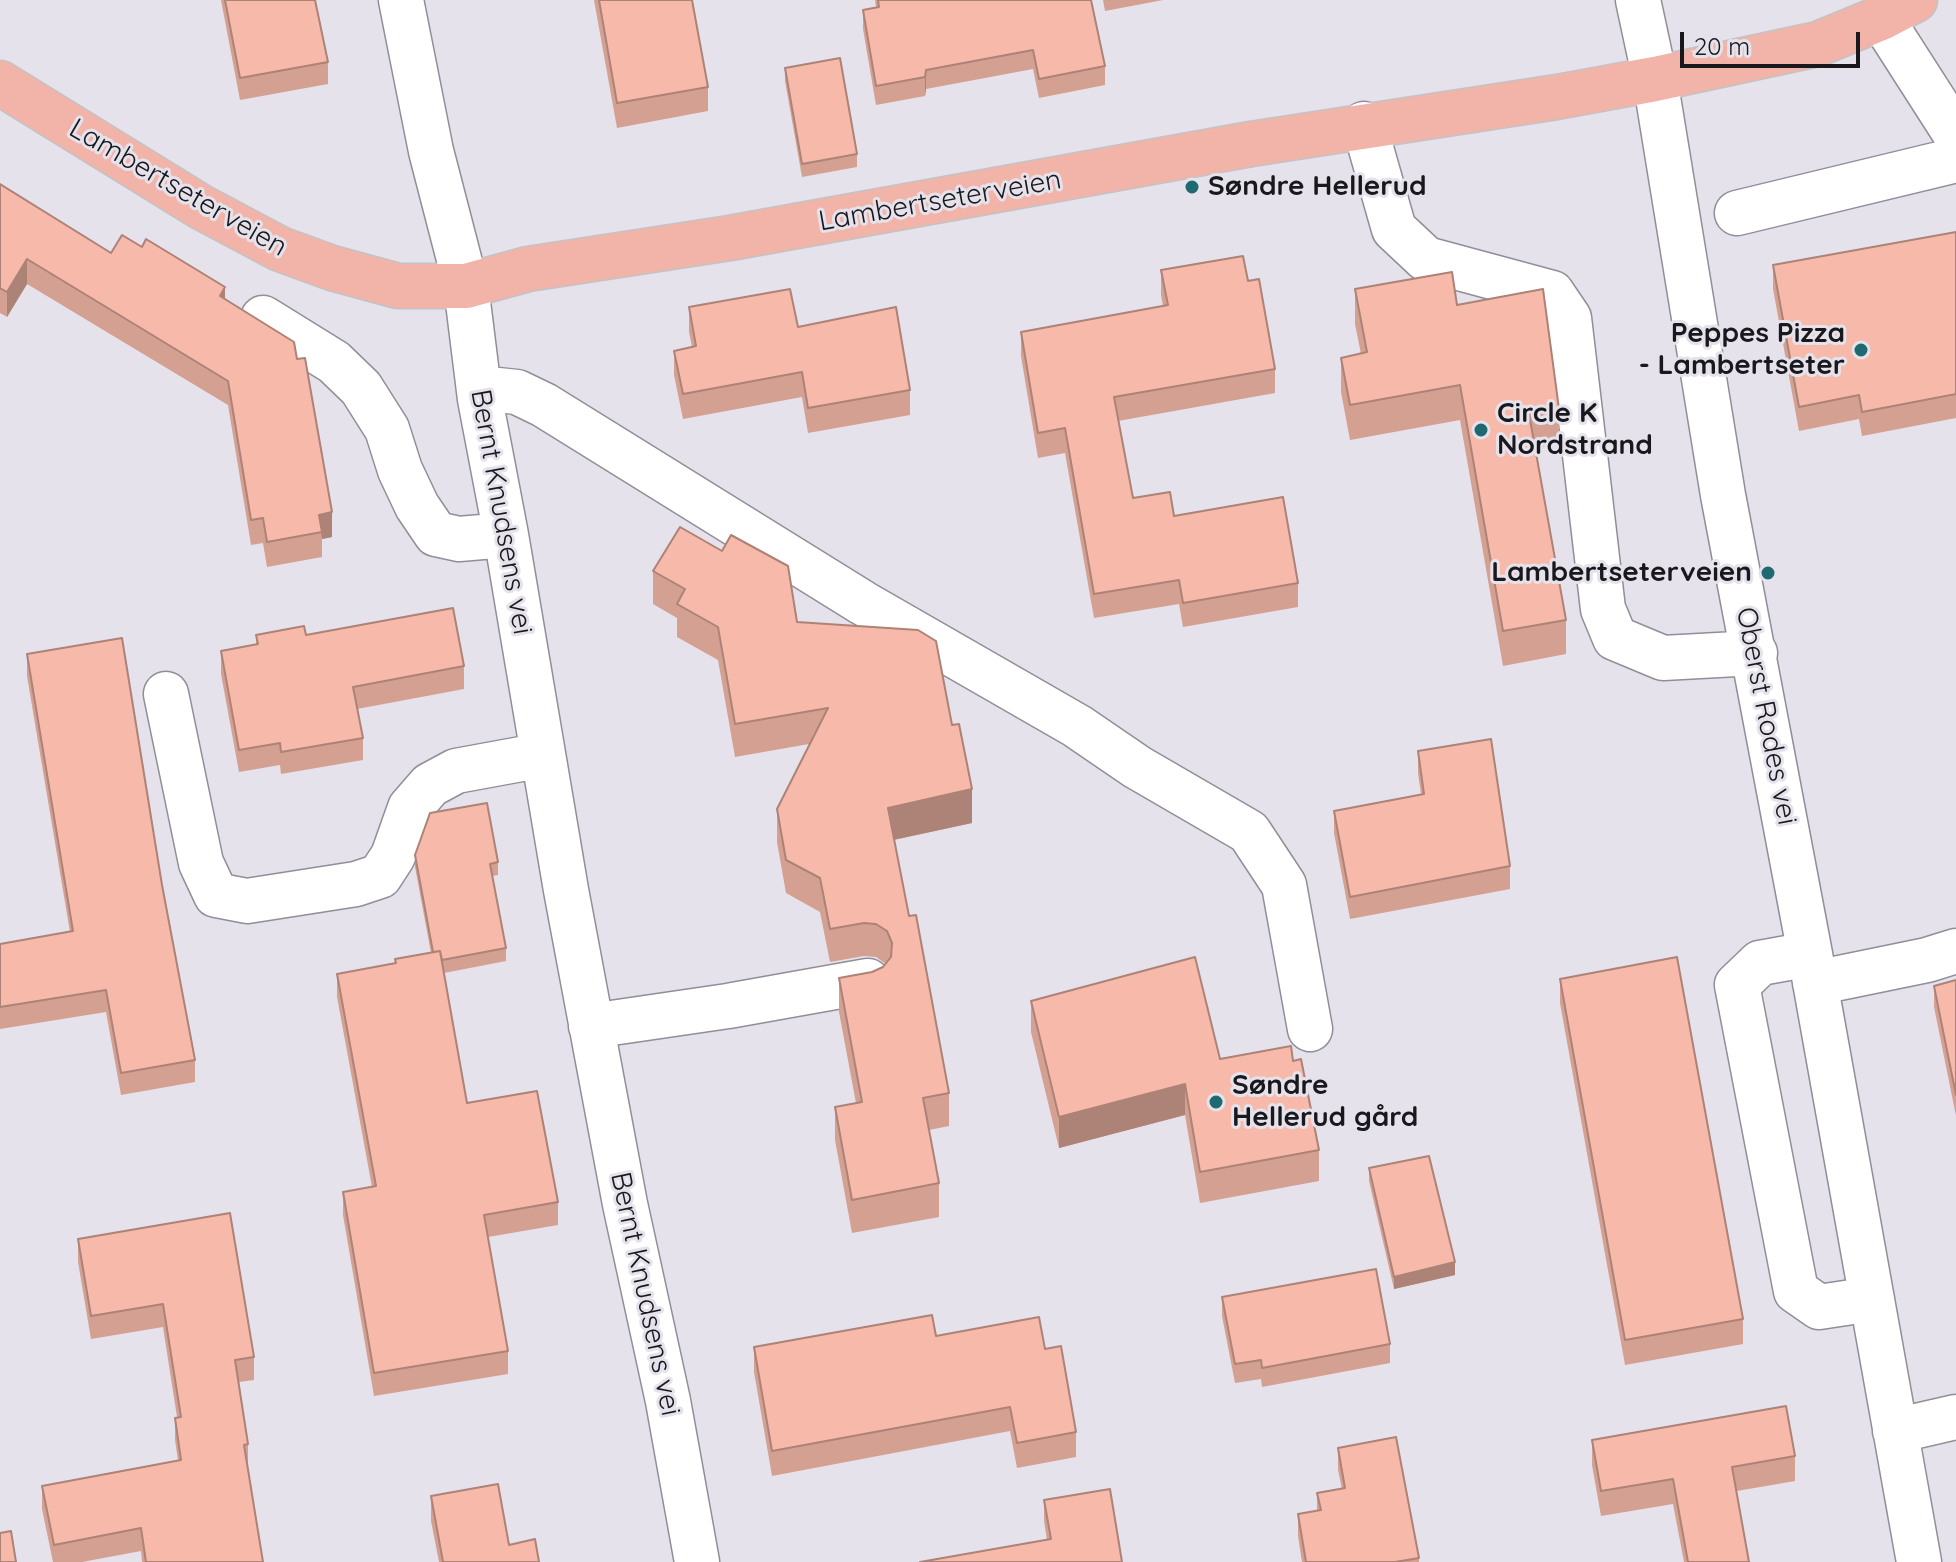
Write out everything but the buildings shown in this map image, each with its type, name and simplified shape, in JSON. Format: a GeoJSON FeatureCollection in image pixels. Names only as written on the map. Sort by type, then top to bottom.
{"type":"FeatureCollection","features":[{"type":"Feature","properties":{"kind":"main road","name":"Lambertseterveien"},"geometry":{"type":"LineString","coordinates":[[0,83],[201,207],[280,249],[332,268],[398,286],[466,286],[528,269],[730,238],[1006,177],[1557,97],[1655,79],[1818,44],[1898,9]]}},
{"type":"Feature","properties":{"kind":"street","name":"Bernt Knudsens vei"},"geometry":{"type":"LineString","coordinates":[[401,0],[431,151],[466,286],[479,388],[591,1026],[625,1204],[668,1401],[697,1562]]}},
{"type":"Feature","properties":{"kind":"street","name":"Oberst Rodes vei"},"geometry":{"type":"LineString","coordinates":[[1638,0],[1655,79],[1723,495],[1755,653],[1919,1562]]}},
{"type":"Feature","properties":{"kind":"street"},"geometry":{"type":"LineString","coordinates":[[1898,9],[1956,135]]}},
{"type":"Feature","properties":{"kind":"street"},"geometry":{"type":"LineString","coordinates":[[1364,124],[1394,229],[1426,259],[1552,293],[1569,318],[1603,609],[1615,638],[1663,658],[1755,653]]}},
{"type":"Feature","properties":{"kind":"street"},"geometry":{"type":"LineString","coordinates":[[1737,213],[1956,160]]}},
{"type":"Feature","properties":{"kind":"street"},"geometry":{"type":"LineString","coordinates":[[263,318],[334,362],[361,388],[387,429],[400,470],[417,506],[436,534],[459,539],[506,535]]}},
{"type":"Feature","properties":{"kind":"street"},"geometry":{"type":"LineString","coordinates":[[479,388],[517,392],[544,405],[863,603],[1077,726],[1137,767],[1249,832],[1284,885],[1310,1029]]}},
{"type":"Feature","properties":{"kind":"street"},"geometry":{"type":"LineString","coordinates":[[166,694],[201,863],[216,895],[247,901],[356,884],[380,876],[393,856],[410,808],[430,785],[456,771],[543,755]]}},
{"type":"Feature","properties":{"kind":"street"},"geometry":{"type":"LineString","coordinates":[[1872,1299],[1819,1307],[1796,1291],[1737,985],[1760,963],[1812,968],[1927,960],[1956,951]]}},
{"type":"Feature","properties":{"kind":"street"},"geometry":{"type":"LineString","coordinates":[[591,1026],[868,981]]}},
{"type":"Feature","properties":{"kind":"street"},"geometry":{"type":"LineString","coordinates":[[1895,1431],[1956,1417]]}},
{"type":"Feature","properties":{"kind":"place","name":"Søndre Hellerud"},"geometry":{"type":"Point","coordinates":[1192,187]}},
{"type":"Feature","properties":{"kind":"place","name":"Peppes Pizza - Lambertseter"},"geometry":{"type":"Point","coordinates":[1861,350]}},
{"type":"Feature","properties":{"kind":"place","name":"Circle K Nordstrand"},"geometry":{"type":"Point","coordinates":[1481,430]}},
{"type":"Feature","properties":{"kind":"place","name":"Lambertseterveien"},"geometry":{"type":"Point","coordinates":[1768,573]}},
{"type":"Feature","properties":{"kind":"place","name":"Søndre Hellerud gård"},"geometry":{"type":"Point","coordinates":[1216,1102]}}]}
